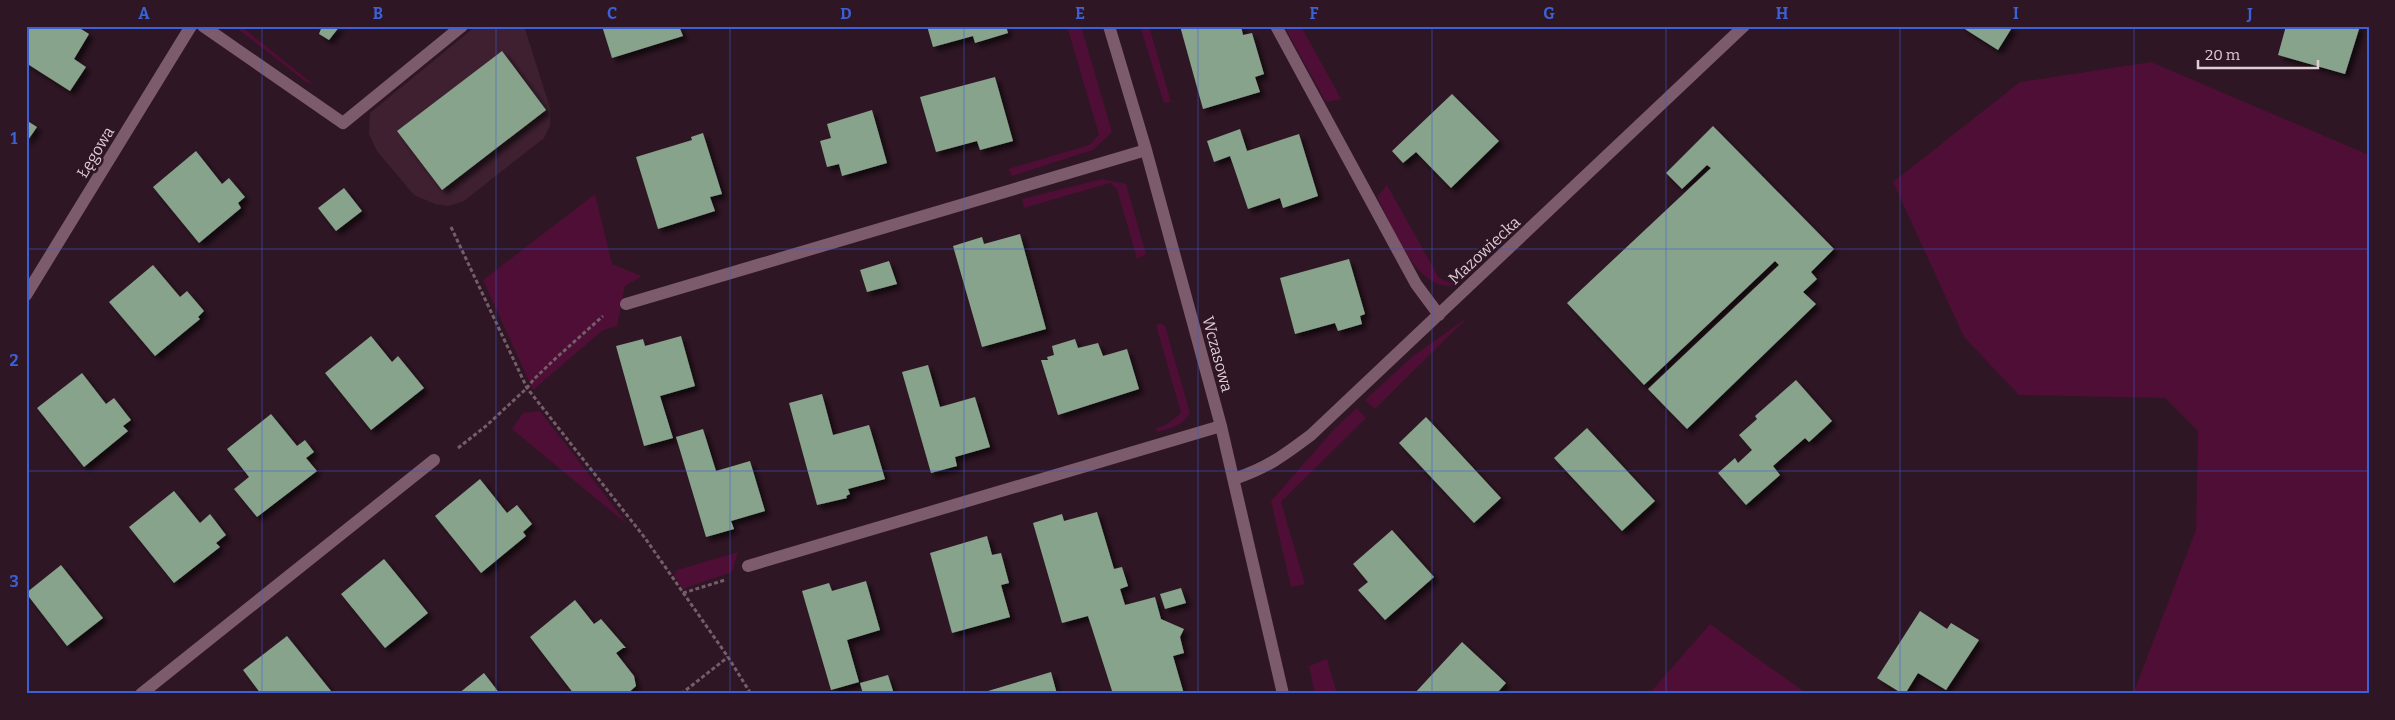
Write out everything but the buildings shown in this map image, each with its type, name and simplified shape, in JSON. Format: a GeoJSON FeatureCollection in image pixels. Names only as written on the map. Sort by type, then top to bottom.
{"type":"FeatureCollection","features":[{"type":"Feature","properties":{"kind":"street","name":"Łęgowa"},"geometry":{"type":"LineString","coordinates":[[26,296],[191,26]]}},
{"type":"Feature","properties":{"kind":"street"},"geometry":{"type":"LineString","coordinates":[[203,26],[343,124],[462,26]]}},
{"type":"Feature","properties":{"kind":"street","name":"Wczasowa"},"geometry":{"type":"LineString","coordinates":[[1109,26],[1146,150],[1234,479],[1282,694]]}},
{"type":"Feature","properties":{"kind":"street"},"geometry":{"type":"LineString","coordinates":[[1276,26],[1416,284],[1439,315]]}},
{"type":"Feature","properties":{"kind":"street","name":"Mazowiecka"},"geometry":{"type":"LineString","coordinates":[[1234,479],[1260,470],[1280,459],[1311,435],[1744,26]]}},
{"type":"Feature","properties":{"kind":"street"},"geometry":{"type":"LineString","coordinates":[[626,304],[1146,150]]}},
{"type":"Feature","properties":{"kind":"street"},"geometry":{"type":"LineString","coordinates":[[748,566],[1220,426]]}},
{"type":"Feature","properties":{"kind":"street"},"geometry":{"type":"LineString","coordinates":[[141,694],[434,460]]}},
{"type":"Feature","properties":{"kind":"path"},"geometry":{"type":"LineString","coordinates":[[451,226],[527,388],[645,538],[728,657],[751,694]]}},
{"type":"Feature","properties":{"kind":"path"},"geometry":{"type":"LineString","coordinates":[[434,460],[449,456],[527,388],[534,379],[595,322],[603,316],[620,310],[626,304]]}},
{"type":"Feature","properties":{"kind":"path"},"geometry":{"type":"LineString","coordinates":[[683,593],[741,575],[748,566]]}},
{"type":"Feature","properties":{"kind":"path"},"geometry":{"type":"LineString","coordinates":[[681,694],[728,657]]}},
{"type":"Feature","properties":{"kind":"shaded area"},"geometry":{"type":"Polygon","coordinates":[[[234,26],[241,26],[314,85],[306,82],[234,26]]]}},
{"type":"Feature","properties":{"kind":"shaded area"},"geometry":{"type":"Polygon","coordinates":[[[476,26],[524,26],[551,111],[550,126],[544,138],[464,201],[449,206],[435,204],[414,195],[377,151],[369,134],[370,113],[476,26]]]}},
{"type":"Feature","properties":{"kind":"shaded area"},"geometry":{"type":"Polygon","coordinates":[[[1067,26],[1081,26],[1112,132],[1093,150],[1012,176],[1008,169],[1089,145],[1099,135],[1067,26]]]}},
{"type":"Feature","properties":{"kind":"shaded area"},"geometry":{"type":"Polygon","coordinates":[[[1140,26],[1149,26],[1171,102],[1164,103],[1140,26]]]}},
{"type":"Feature","properties":{"kind":"shaded area"},"geometry":{"type":"Polygon","coordinates":[[[1284,26],[1301,26],[1341,99],[1326,102],[1284,26]]]}},
{"type":"Feature","properties":{"kind":"shaded area"},"geometry":{"type":"Polygon","coordinates":[[[2151,62],[2369,155],[2369,694],[2133,694],[2196,530],[2198,431],[2165,398],[2019,395],[1964,337],[1893,182],[2020,82],[2151,62]]]}},
{"type":"Feature","properties":{"kind":"shaded area"},"geometry":{"type":"Polygon","coordinates":[[[1102,179],[1126,184],[1146,254],[1137,259],[1117,189],[1110,183],[1024,208],[1022,199],[1102,179]]]}},
{"type":"Feature","properties":{"kind":"shaded area"},"geometry":{"type":"Polygon","coordinates":[[[1387,185],[1439,278],[1456,285],[1442,285],[1429,279],[1418,269],[1408,255],[1398,240],[1377,197],[1387,185]]]}},
{"type":"Feature","properties":{"kind":"shaded area"},"geometry":{"type":"Polygon","coordinates":[[[595,194],[612,264],[642,276],[625,286],[617,326],[603,330],[533,390],[483,280],[595,194]]]}},
{"type":"Feature","properties":{"kind":"shaded area"},"geometry":{"type":"Polygon","coordinates":[[[1468,317],[1375,409],[1365,400],[1413,356],[1468,317]]]}},
{"type":"Feature","properties":{"kind":"shaded area"},"geometry":{"type":"Polygon","coordinates":[[[1161,324],[1165,326],[1190,413],[1180,424],[1157,432],[1156,428],[1166,425],[1181,413],[1156,325],[1161,324]]]}},
{"type":"Feature","properties":{"kind":"shaded area"},"geometry":{"type":"Polygon","coordinates":[[[1357,408],[1366,418],[1281,502],[1305,584],[1291,587],[1271,501],[1335,428],[1357,408]]]}},
{"type":"Feature","properties":{"kind":"shaded area"},"geometry":{"type":"Polygon","coordinates":[[[540,411],[628,525],[512,429],[523,413],[540,411]]]}},
{"type":"Feature","properties":{"kind":"shaded area"},"geometry":{"type":"Polygon","coordinates":[[[738,552],[732,572],[683,589],[674,575],[677,570],[738,552]]]}},
{"type":"Feature","properties":{"kind":"shaded area"},"geometry":{"type":"Polygon","coordinates":[[[1710,624],[1807,694],[1649,694],[1710,624]]]}},
{"type":"Feature","properties":{"kind":"shaded area"},"geometry":{"type":"Polygon","coordinates":[[[1327,659],[1337,694],[1315,694],[1309,666],[1327,659]]]}}]}
